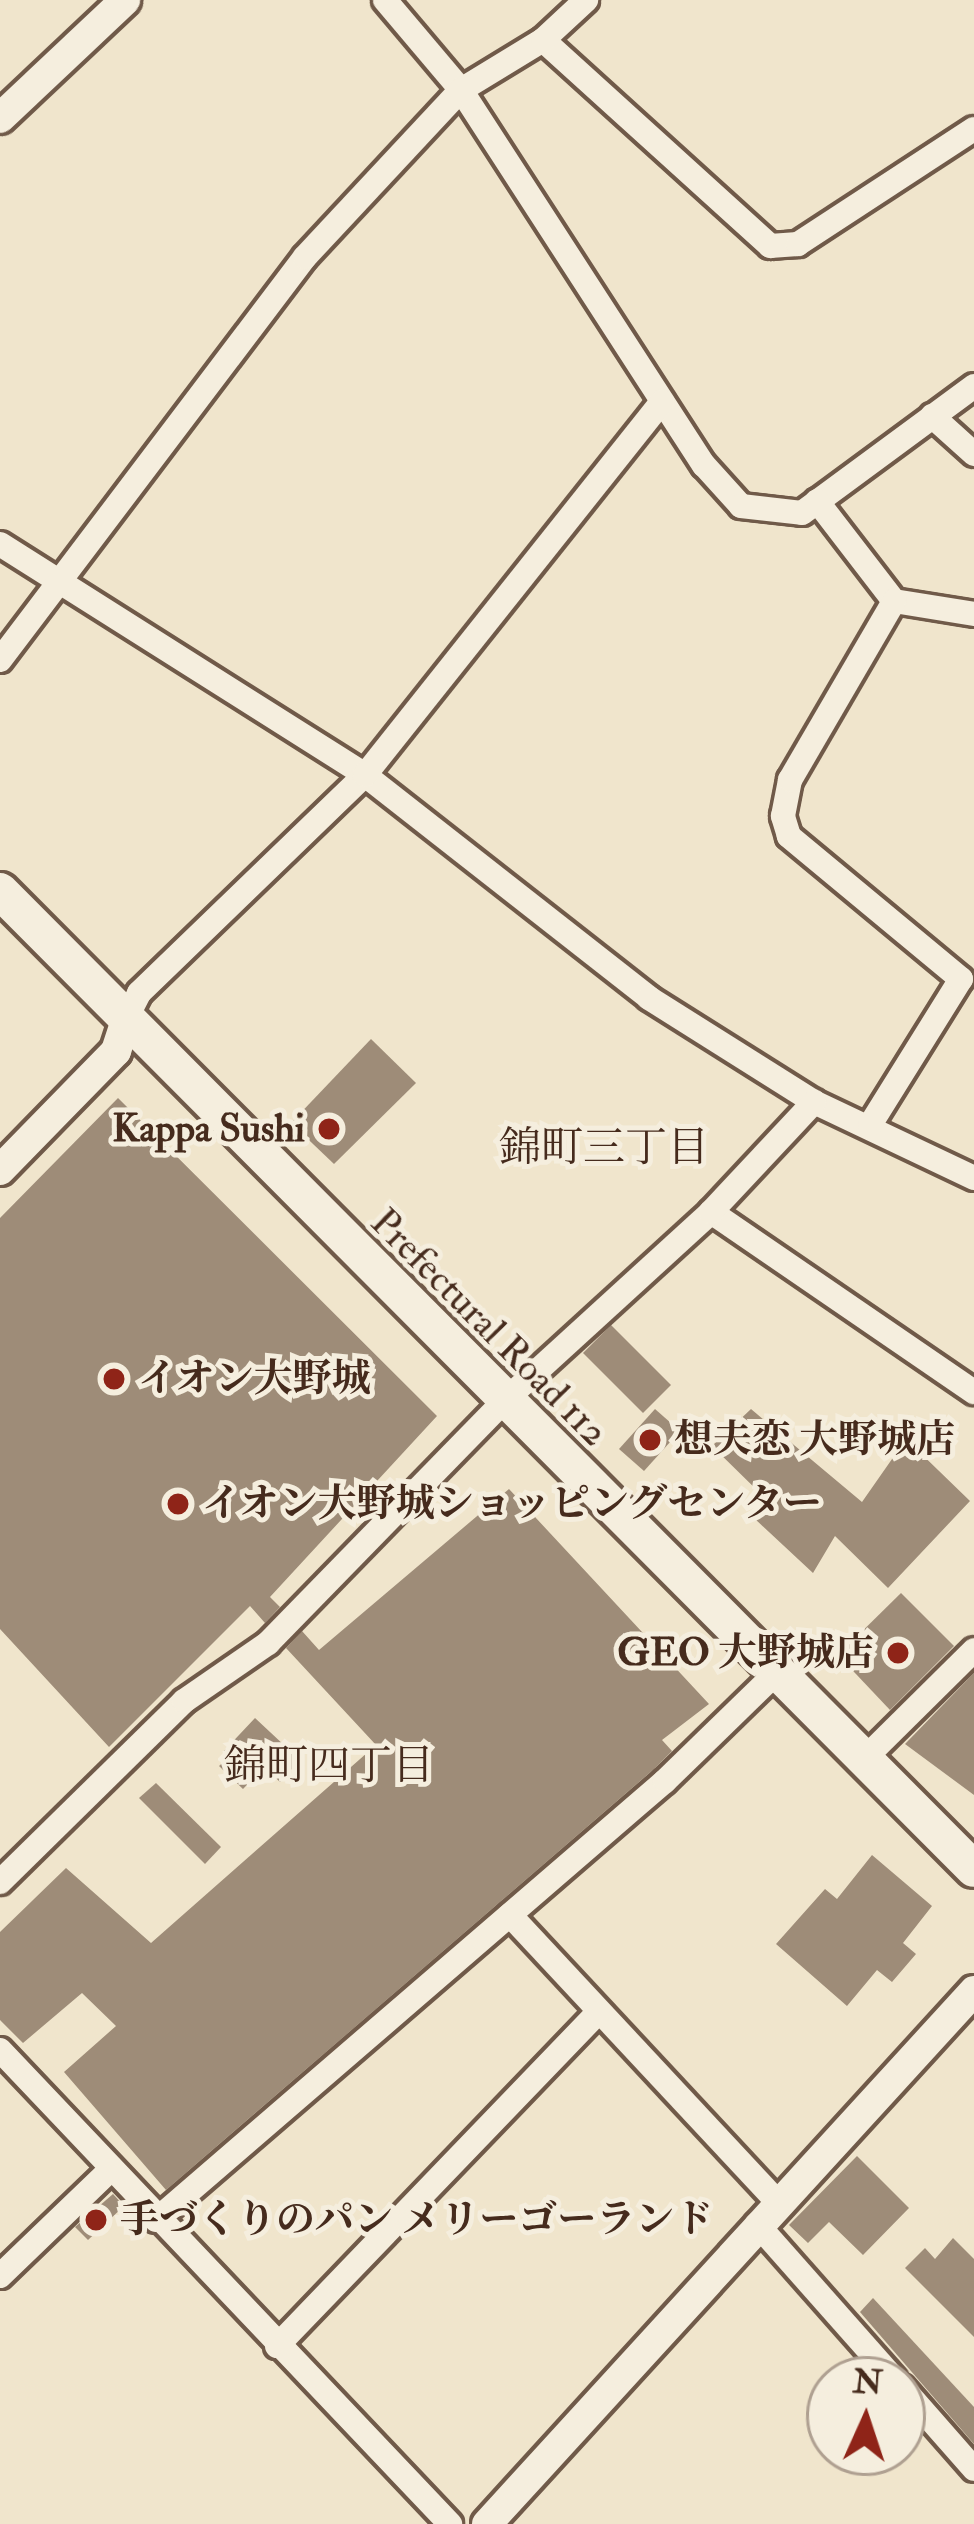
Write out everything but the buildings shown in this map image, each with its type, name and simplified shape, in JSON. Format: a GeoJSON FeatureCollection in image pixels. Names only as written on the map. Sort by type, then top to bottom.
{"type":"FeatureCollection","features":[{"type":"Feature","properties":{"kind":"main road","name":"Prefectural Road 112"},"geometry":{"type":"LineString","coordinates":[[0,891],[502,1403],[974,1869]]}},
{"type":"Feature","properties":{"kind":"street"},"geometry":{"type":"LineString","coordinates":[[0,118],[125,0]]}},
{"type":"Feature","properties":{"kind":"street"},"geometry":{"type":"LineString","coordinates":[[385,0],[461,90],[662,402],[741,506],[802,513],[974,386]]}},
{"type":"Feature","properties":{"kind":"street"},"geometry":{"type":"LineString","coordinates":[[0,660],[65,584],[304,257],[461,90],[542,40],[586,0]]}},
{"type":"Feature","properties":{"kind":"street"},"geometry":{"type":"LineString","coordinates":[[542,40],[770,246],[798,244],[974,129]]}},
{"type":"Feature","properties":{"kind":"street"},"geometry":{"type":"LineString","coordinates":[[1,1167],[116,1052],[139,993],[365,775],[662,402]]}},
{"type":"Feature","properties":{"kind":"street"},"geometry":{"type":"LineString","coordinates":[[932,416],[974,454]]}},
{"type":"Feature","properties":{"kind":"street"},"geometry":{"type":"LineString","coordinates":[[817,500],[894,602],[974,614]]}},
{"type":"Feature","properties":{"kind":"street"},"geometry":{"type":"LineString","coordinates":[[0,544],[365,775],[649,998],[814,1102],[974,1178]]}},
{"type":"Feature","properties":{"kind":"street"},"geometry":{"type":"LineString","coordinates":[[870,1125],[961,979],[789,836],[783,816],[790,780],[894,602]]}},
{"type":"Feature","properties":{"kind":"street"},"geometry":{"type":"LineString","coordinates":[[0,1882],[184,1701],[268,1643],[502,1403],[711,1212],[814,1102]]}},
{"type":"Feature","properties":{"kind":"street"},"geometry":{"type":"LineString","coordinates":[[711,1212],[974,1392]]}},
{"type":"Feature","properties":{"kind":"street"},"geometry":{"type":"LineString","coordinates":[[861,1762],[974,1649]]}},
{"type":"Feature","properties":{"kind":"street"},"geometry":{"type":"LineString","coordinates":[[155,2220],[510,1915],[777,1672]]}},
{"type":"Feature","properties":{"kind":"street"},"geometry":{"type":"LineString","coordinates":[[510,1915],[768,2213],[878,2356]]}},
{"type":"Feature","properties":{"kind":"street"},"geometry":{"type":"LineString","coordinates":[[487,2524],[974,1990]]}},
{"type":"Feature","properties":{"kind":"street"},"geometry":{"type":"LineString","coordinates":[[278,2345],[598,2013]]}},
{"type":"Feature","properties":{"kind":"street"},"geometry":{"type":"LineString","coordinates":[[0,2050],[155,2220],[450,2524]]}},
{"type":"Feature","properties":{"kind":"street"},"geometry":{"type":"LineString","coordinates":[[0,2276],[110,2170]]}},
{"type":"Feature","properties":{"kind":"street"},"geometry":{"type":"LineString","coordinates":[[926,2414],[974,2469]]}},
{"type":"Feature","properties":{"kind":"place","name":"Kappa Sushi"},"geometry":{"type":"Point","coordinates":[329,1129]}},
{"type":"Feature","properties":{"kind":"place","name":"イオン大野城"},"geometry":{"type":"Point","coordinates":[114,1379]}},
{"type":"Feature","properties":{"kind":"place","name":"想夫恋 大野城店"},"geometry":{"type":"Point","coordinates":[650,1440]}},
{"type":"Feature","properties":{"kind":"place","name":"イオン大野城ショッピングセンター"},"geometry":{"type":"Point","coordinates":[178,1504]}},
{"type":"Feature","properties":{"kind":"place","name":"GEO 大野城店"},"geometry":{"type":"Point","coordinates":[898,1653]}},
{"type":"Feature","properties":{"kind":"place","name":"手づくりのパン メリーゴーランド"},"geometry":{"type":"Point","coordinates":[96,2220]}},
{"type":"Feature","properties":{"kind":"district","name":"錦町三丁目"},"geometry":{"type":"Point","coordinates":[604,1148]}},
{"type":"Feature","properties":{"kind":"district","name":"錦町四丁目"},"geometry":{"type":"Point","coordinates":[329,1766]}}]}
